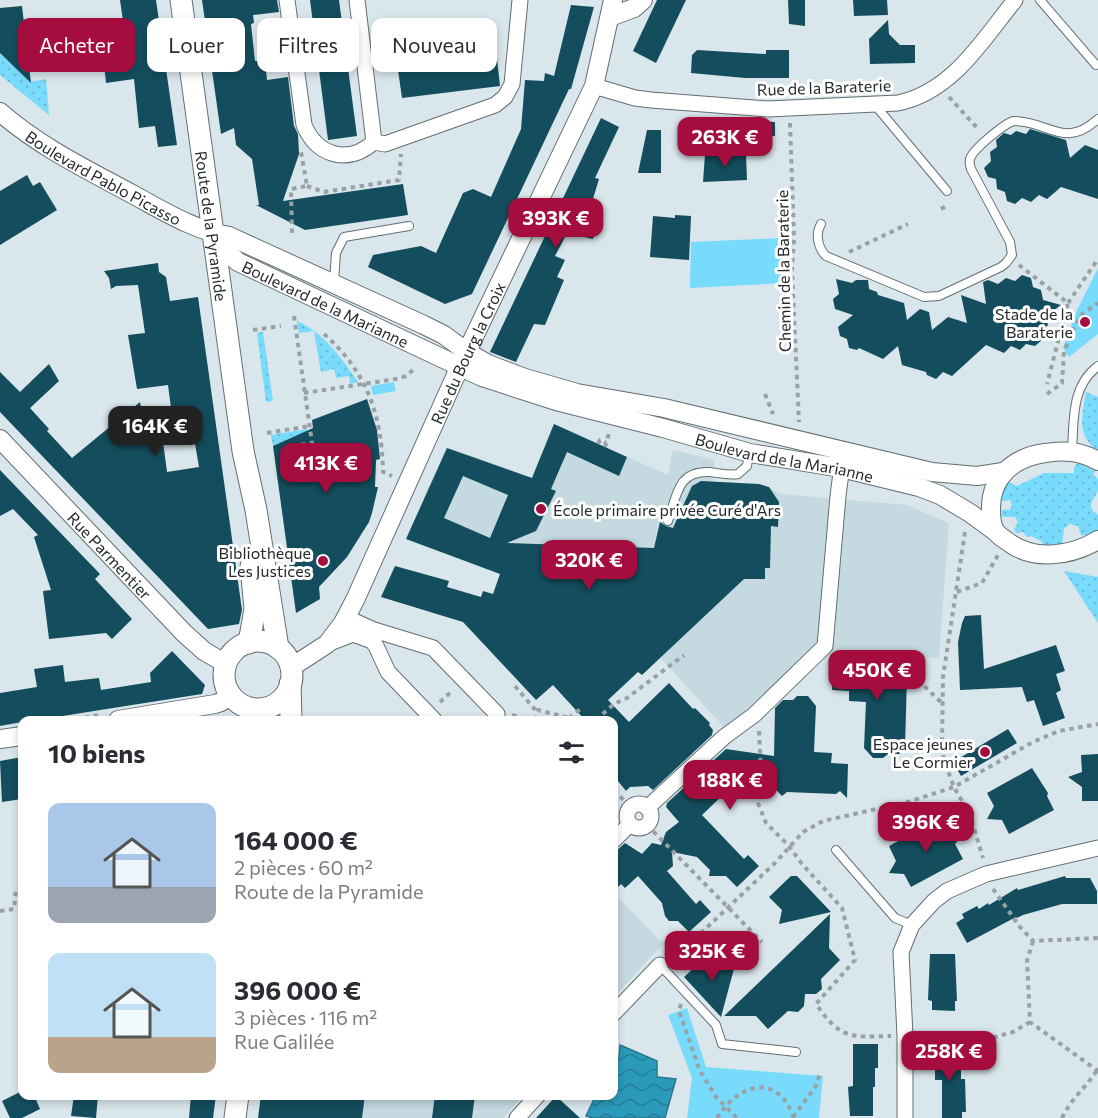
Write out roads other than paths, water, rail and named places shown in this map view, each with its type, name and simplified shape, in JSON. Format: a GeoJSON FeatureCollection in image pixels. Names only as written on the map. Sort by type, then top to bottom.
{"type":"FeatureCollection","features":[{"type":"Feature","properties":{"kind":"main road","name":"Route de la Pyramide"},"geometry":{"type":"LineString","coordinates":[[181,0],[243,451],[256,510],[278,648]]}},
{"type":"Feature","properties":{"kind":"main road","name":"Route de la Pyramide"},"geometry":{"type":"LineString","coordinates":[[243,451],[245,511],[255,609],[249,643]]}},
{"type":"Feature","properties":{"kind":"main road"},"geometry":{"type":"LineString","coordinates":[[290,676],[280,700],[264,714],[244,706],[230,695],[224,677],[226,664],[237,649],[249,643],[264,642],[278,648],[287,659],[290,676],[291,716]]}},
{"type":"Feature","properties":{"kind":"main road"},"geometry":{"type":"LineString","coordinates":[[235,1118],[237,1100]]}},
{"type":"Feature","properties":{"kind":"street"},"geometry":{"type":"LineString","coordinates":[[287,0],[307,133],[318,146],[334,154],[355,154],[365,150],[374,142]]}},
{"type":"Feature","properties":{"kind":"street"},"geometry":{"type":"LineString","coordinates":[[357,0],[374,142]]}},
{"type":"Feature","properties":{"kind":"street"},"geometry":{"type":"LineString","coordinates":[[374,142],[385,144],[495,105],[506,97],[512,84],[520,0]]}},
{"type":"Feature","properties":{"kind":"street","name":"Rue du Bourg la Croix"},"geometry":{"type":"LineString","coordinates":[[290,676],[327,644],[355,600],[464,359],[594,86],[611,8],[634,8],[643,0]]}},
{"type":"Feature","properties":{"kind":"street","name":"Rue de la Baraterie"},"geometry":{"type":"LineString","coordinates":[[594,86],[635,98],[698,105],[768,108],[873,104],[910,100],[935,89],[953,75],[1008,6]]}},
{"type":"Feature","properties":{"kind":"street","name":"Boulevard Pablo Picasso"},"geometry":{"type":"LineString","coordinates":[[0,112],[33,138],[76,165],[214,234]]}},
{"type":"Feature","properties":{"kind":"street","name":"Boulevard de la Marianne"},"geometry":{"type":"LineString","coordinates":[[214,234],[229,236],[444,335],[482,377],[556,401],[750,453],[843,459],[957,476],[1003,472],[1020,460],[1034,454],[1072,451],[1086,454],[1098,461]]}},
{"type":"Feature","properties":{"kind":"street","name":"Boulevard de la Marianne"},"geometry":{"type":"LineString","coordinates":[[214,234],[226,251],[238,262],[464,359],[488,364],[525,378],[578,393],[664,408],[843,459],[896,481],[940,495],[970,513],[1023,551],[1052,555],[1080,549],[1098,540]]}},
{"type":"Feature","properties":{"kind":"street","name":"Rue Parmentier"},"geometry":{"type":"LineString","coordinates":[[0,439],[184,633],[204,651],[226,664]]}},
{"type":"Feature","properties":{"kind":"street"},"geometry":{"type":"LineString","coordinates":[[647,808],[724,737],[748,719],[825,646],[843,459]]}},
{"type":"Feature","properties":{"kind":"street"},"geometry":{"type":"LineString","coordinates":[[1001,536],[992,518],[991,506],[996,482],[1003,472]]}},
{"type":"Feature","properties":{"kind":"street"},"geometry":{"type":"LineString","coordinates":[[345,617],[374,630],[433,648],[500,716]]}},
{"type":"Feature","properties":{"kind":"street"},"geometry":{"type":"LineString","coordinates":[[327,644],[353,634],[372,641],[388,672],[435,713]]}},
{"type":"Feature","properties":{"kind":"street"},"geometry":{"type":"LineString","coordinates":[[142,716],[215,704],[230,695]]}},
{"type":"Feature","properties":{"kind":"street"},"geometry":{"type":"LineString","coordinates":[[0,739],[18,737]]}},
{"type":"Feature","properties":{"kind":"street"},"geometry":{"type":"LineString","coordinates":[[639,804],[647,808],[650,816],[647,824],[638,828],[630,824],[627,816],[631,807],[639,804]]}},
{"type":"Feature","properties":{"kind":"street"},"geometry":{"type":"LineString","coordinates":[[618,836],[630,824]]}},
{"type":"Feature","properties":{"kind":"street"},"geometry":{"type":"LineString","coordinates":[[905,1118],[905,1036],[901,952],[912,925],[934,901],[947,891],[986,874],[1098,848]]}},
{"type":"Feature","properties":{"kind":"street"},"geometry":{"type":"LineString","coordinates":[[618,1010],[660,965]]}},
{"type":"Feature","properties":{"kind":"street"},"geometry":{"type":"LineString","coordinates":[[517,1118],[533,1100]]}},
{"type":"Feature","properties":{"kind":"lane"},"geometry":{"type":"LineString","coordinates":[[1041,0],[1096,65]]}},
{"type":"Feature","properties":{"kind":"lane"},"geometry":{"type":"LineString","coordinates":[[873,104],[947,191]]}},
{"type":"Feature","properties":{"kind":"lane"},"geometry":{"type":"LineString","coordinates":[[821,224],[817,231],[820,247],[826,256],[924,297],[939,297],[1000,267],[1010,258],[1012,251],[1010,242],[970,165],[972,156],[1013,121],[1072,134],[1086,130],[1098,119]]}},
{"type":"Feature","properties":{"kind":"lane"},"geometry":{"type":"LineString","coordinates":[[333,283],[336,253],[344,237],[409,226]]}},
{"type":"Feature","properties":{"kind":"lane"},"geometry":{"type":"LineString","coordinates":[[1072,451],[1076,402],[1084,380],[1098,366]]}},
{"type":"Feature","properties":{"kind":"lane"},"geometry":{"type":"LineString","coordinates":[[669,521],[680,488],[687,476],[697,472],[738,474],[745,469],[750,453]]}},
{"type":"Feature","properties":{"kind":"lane"},"geometry":{"type":"LineString","coordinates":[[836,850],[895,918],[912,925]]}},
{"type":"Feature","properties":{"kind":"lane"},"geometry":{"type":"LineString","coordinates":[[660,965],[716,1025],[722,1044],[796,1052]]}},
{"type":"Feature","properties":{"kind":"water"},"geometry":{"type":"Polygon","coordinates":[[[620,1045],[657,1061],[657,1077],[676,1079],[665,1118],[593,1118],[586,1116],[594,1100],[618,1100],[620,1045]]]}},
{"type":"Feature","properties":{"kind":"place","name":"Stade de la Baraterie"},"geometry":{"type":"Point","coordinates":[1085,322]}},
{"type":"Feature","properties":{"kind":"place","name":"École primaire privée Curé d'Ars"},"geometry":{"type":"Point","coordinates":[541,509]}},
{"type":"Feature","properties":{"kind":"place","name":"Bibliothèque Les Justices"},"geometry":{"type":"Point","coordinates":[323,561]}},
{"type":"Feature","properties":{"kind":"place","name":"Espace jeunes Le Cormier"},"geometry":{"type":"Point","coordinates":[985,752]}}]}
